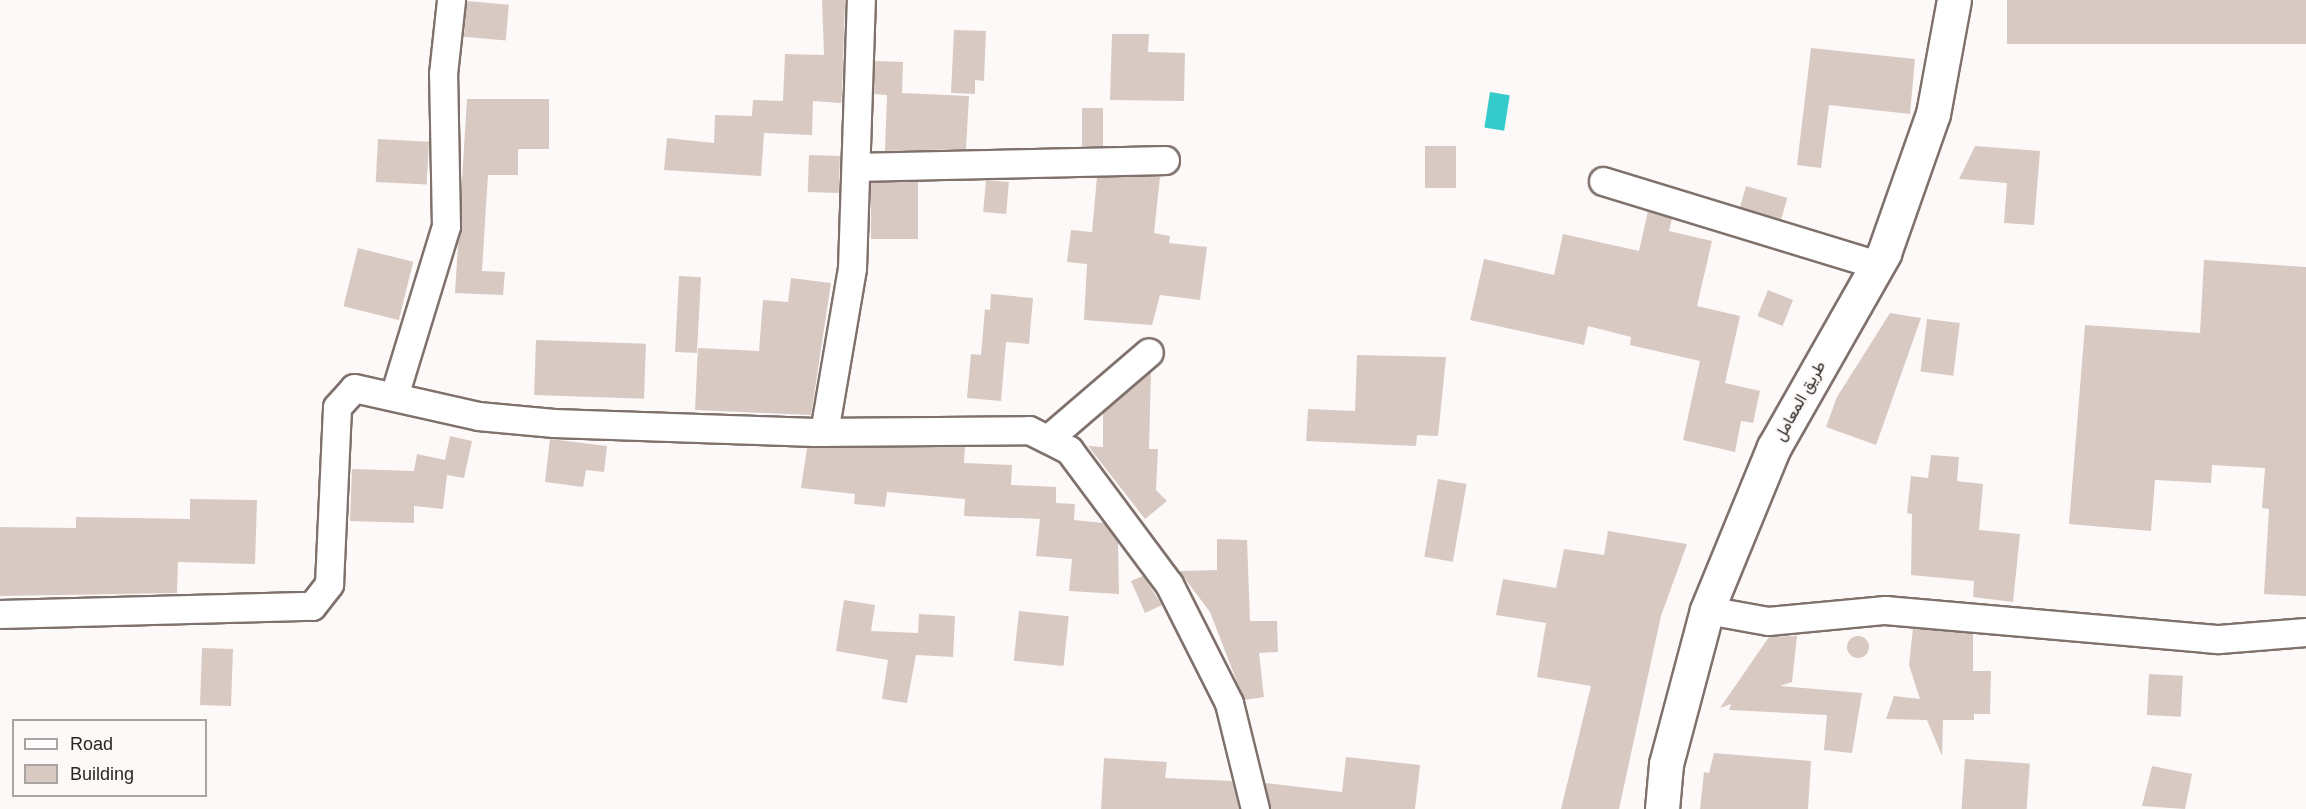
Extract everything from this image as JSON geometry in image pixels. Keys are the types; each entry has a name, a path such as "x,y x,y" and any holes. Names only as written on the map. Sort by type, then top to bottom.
{"main road":[{"name":"طريق المعامل","path":"1662,809 1666,764 1707,610 1774,447 1877,265 1933,114 1954,0"}],"street":[{"path":"394,396 446,226 443,74 451,0"},
{"path":"824,432 852,268 861,0"},
{"path":"856,167 1166,160"},
{"path":"1603,180 1877,265"},
{"path":"1050,437 1149,352"},
{"path":"0,614 312,606 329,584 337,407 354,388 478,416 554,423 824,432 1017,429 1050,437 1069,450 1120,514 1169,584 1206,650 1242,743 1255,809"},
{"path":"1707,610 1768,621 1885,610 2219,639 2306,632"}],"water":[{"path":"1490,92 1510,95 1504,131 1484,128"}],"building":[{"path":"822,0 845,0 842,93 841,103 813,101 812,135 764,133 761,176 664,170 667,138 714,143 715,115 752,116 753,100 783,101 785,54 824,55"},
{"path":"2007,0 2306,0 2306,44 2007,44"},
{"path":"467,1 509,5 506,41 464,37"},
{"path":"954,30 986,31 984,81 975,80 975,94 951,93"},
{"path":"1112,34 1149,34 1148,52 1185,53 1184,101 1110,100"},
{"path":"1811,48 1915,59 1910,114 1829,105 1821,168 1797,165"},
{"path":"875,61 903,62 902,93 969,96 966,149 885,151 887,95 874,94"},
{"path":"467,99 549,99 549,149 518,149 518,175 488,175 482,271 505,272 503,295 455,293"},
{"path":"1082,108 1103,108 1103,146 1082,146"},
{"path":"378,139 429,142 427,185 376,182"},
{"path":"1425,146 1456,146 1456,188 1425,188"},
{"path":"1975,146 2040,151 2034,225 2004,223 2007,183 1959,179"},
{"path":"809,155 840,156 839,193 808,192"},
{"path":"1097,177 1160,177 1154,233 1170,236 1169,243 1207,247 1200,300 1160,295 1152,325 1084,320 1087,264 1067,262 1071,230 1092,232"},
{"path":"986,180 1009,182 1006,214 983,212"},
{"path":"871,181 918,181 918,239 871,239"},
{"path":"1746,186 1787,198 1781,219 1740,207"},
{"path":"1648,211 1672,218 1669,231 1712,241 1697,306 1740,316 1725,383 1760,391 1753,423 1741,421 1735,452 1683,440 1700,361 1630,345 1631,337 1588,326 1584,345 1470,320 1484,259 1554,275 1563,234 1639,251"},
{"path":"358,248 413,262 399,320 343,306"},
{"path":"2204,260 2306,267 2306,596 2264,594 2269,509 2262,508 2265,468 2212,465 2211,483 2155,480 2151,531 2069,524 2085,325 2200,333"},
{"path":"679,276 701,277 697,353 675,352"},
{"path":"791,278 831,283 811,415 695,410 698,348 759,351 763,300 788,302"},
{"path":"1768,290 1793,300 1783,326 1758,316"},
{"path":"991,294 1033,298 1029,344 1006,342 1001,401 967,398 971,354 981,355 985,309 990,310"},
{"path":"1890,313 1921,318 1876,445 1826,427 1837,397"},
{"path":"1927,319 1960,323 1953,376 1921,372"},
{"path":"536,340 646,344 644,399 534,395"},
{"path":"1357,355 1446,357 1438,436 1417,435 1416,446 1306,441 1308,409 1355,411"},
{"path":"1151,371 1149,449 1158,449 1156,490 1167,501 1145,519 1088,446 1103,447 1103,412"},
{"path":"450,436 472,441 464,478 447,475 443,509 414,506 414,523 350,521 352,469 414,471 417,454 445,460"},
{"path":"550,439 607,446 604,472 586,470 583,487 545,482"},
{"path":"965,446 964,463 1012,465 1011,485 1056,487 1056,503 1075,504 1074,520 1104,523 1118,542 1119,594 1069,591 1072,559 1036,556 1040,519 964,516 965,499 887,492 885,507 854,504 855,494 801,488 807,448"},
{"path":"1931,455 1959,457 1957,481 1983,484 1979,530 2020,534 2013,602 1973,597 1974,581 1911,575 1912,514 1907,513 1911,476 1928,478"},
{"path":"1438,479 1467,484 1453,562 1424,557"},
{"path":"190,499 257,500 255,564 178,562 177,593 0,596 0,527 76,528 76,517 190,519"},
{"path":"1608,531 1687,544 1661,616 1619,809 1561,809 1591,686 1537,677 1546,623 1496,615 1503,579 1556,588 1564,549 1604,555"},
{"path":"1217,539 1247,540 1250,621 1277,621 1278,652 1259,653 1264,697 1244,700 1210,612 1179,571 1217,570"},
{"path":"1143,576 1162,605 1145,613 1131,581"},
{"path":"844,600 875,605 871,631 918,633 919,614 955,616 953,657 916,655 907,703 882,699 888,660 836,651"},
{"path":"1019,611 1069,616 1063,666 1014,661"},
{"path":"1913,628 1973,633 1973,671 1991,671 1990,714 1974,714 1974,720 1943,720 1942,756 1927,720 1886,719 1894,696 1920,699 1909,665"},
{"path":"1797,636 1792,682 1780,686 1862,693 1852,753 1824,750 1827,715 1729,710 1731,704 1720,708 1769,637"},
{"path":"1854,636 1862,636 1869,643 1869,651 1862,658 1854,658 1847,651 1847,643"},
{"path":"202,648 233,649 231,706 200,705"},
{"path":"2149,674 2183,676 2181,717 2147,715"},
{"path":"1714,753 1811,761 1808,809 1700,809 1704,772 1709,773"},
{"path":"1346,757 1420,765 1415,809 1270,809 1265,783 1342,792"},
{"path":"1104,758 1167,762 1165,778 1232,781 1239,809 1101,809"},
{"path":"1965,759 2030,764 2027,809 1962,809"},
{"path":"2152,766 2192,774 2185,809 2142,806"}]}
